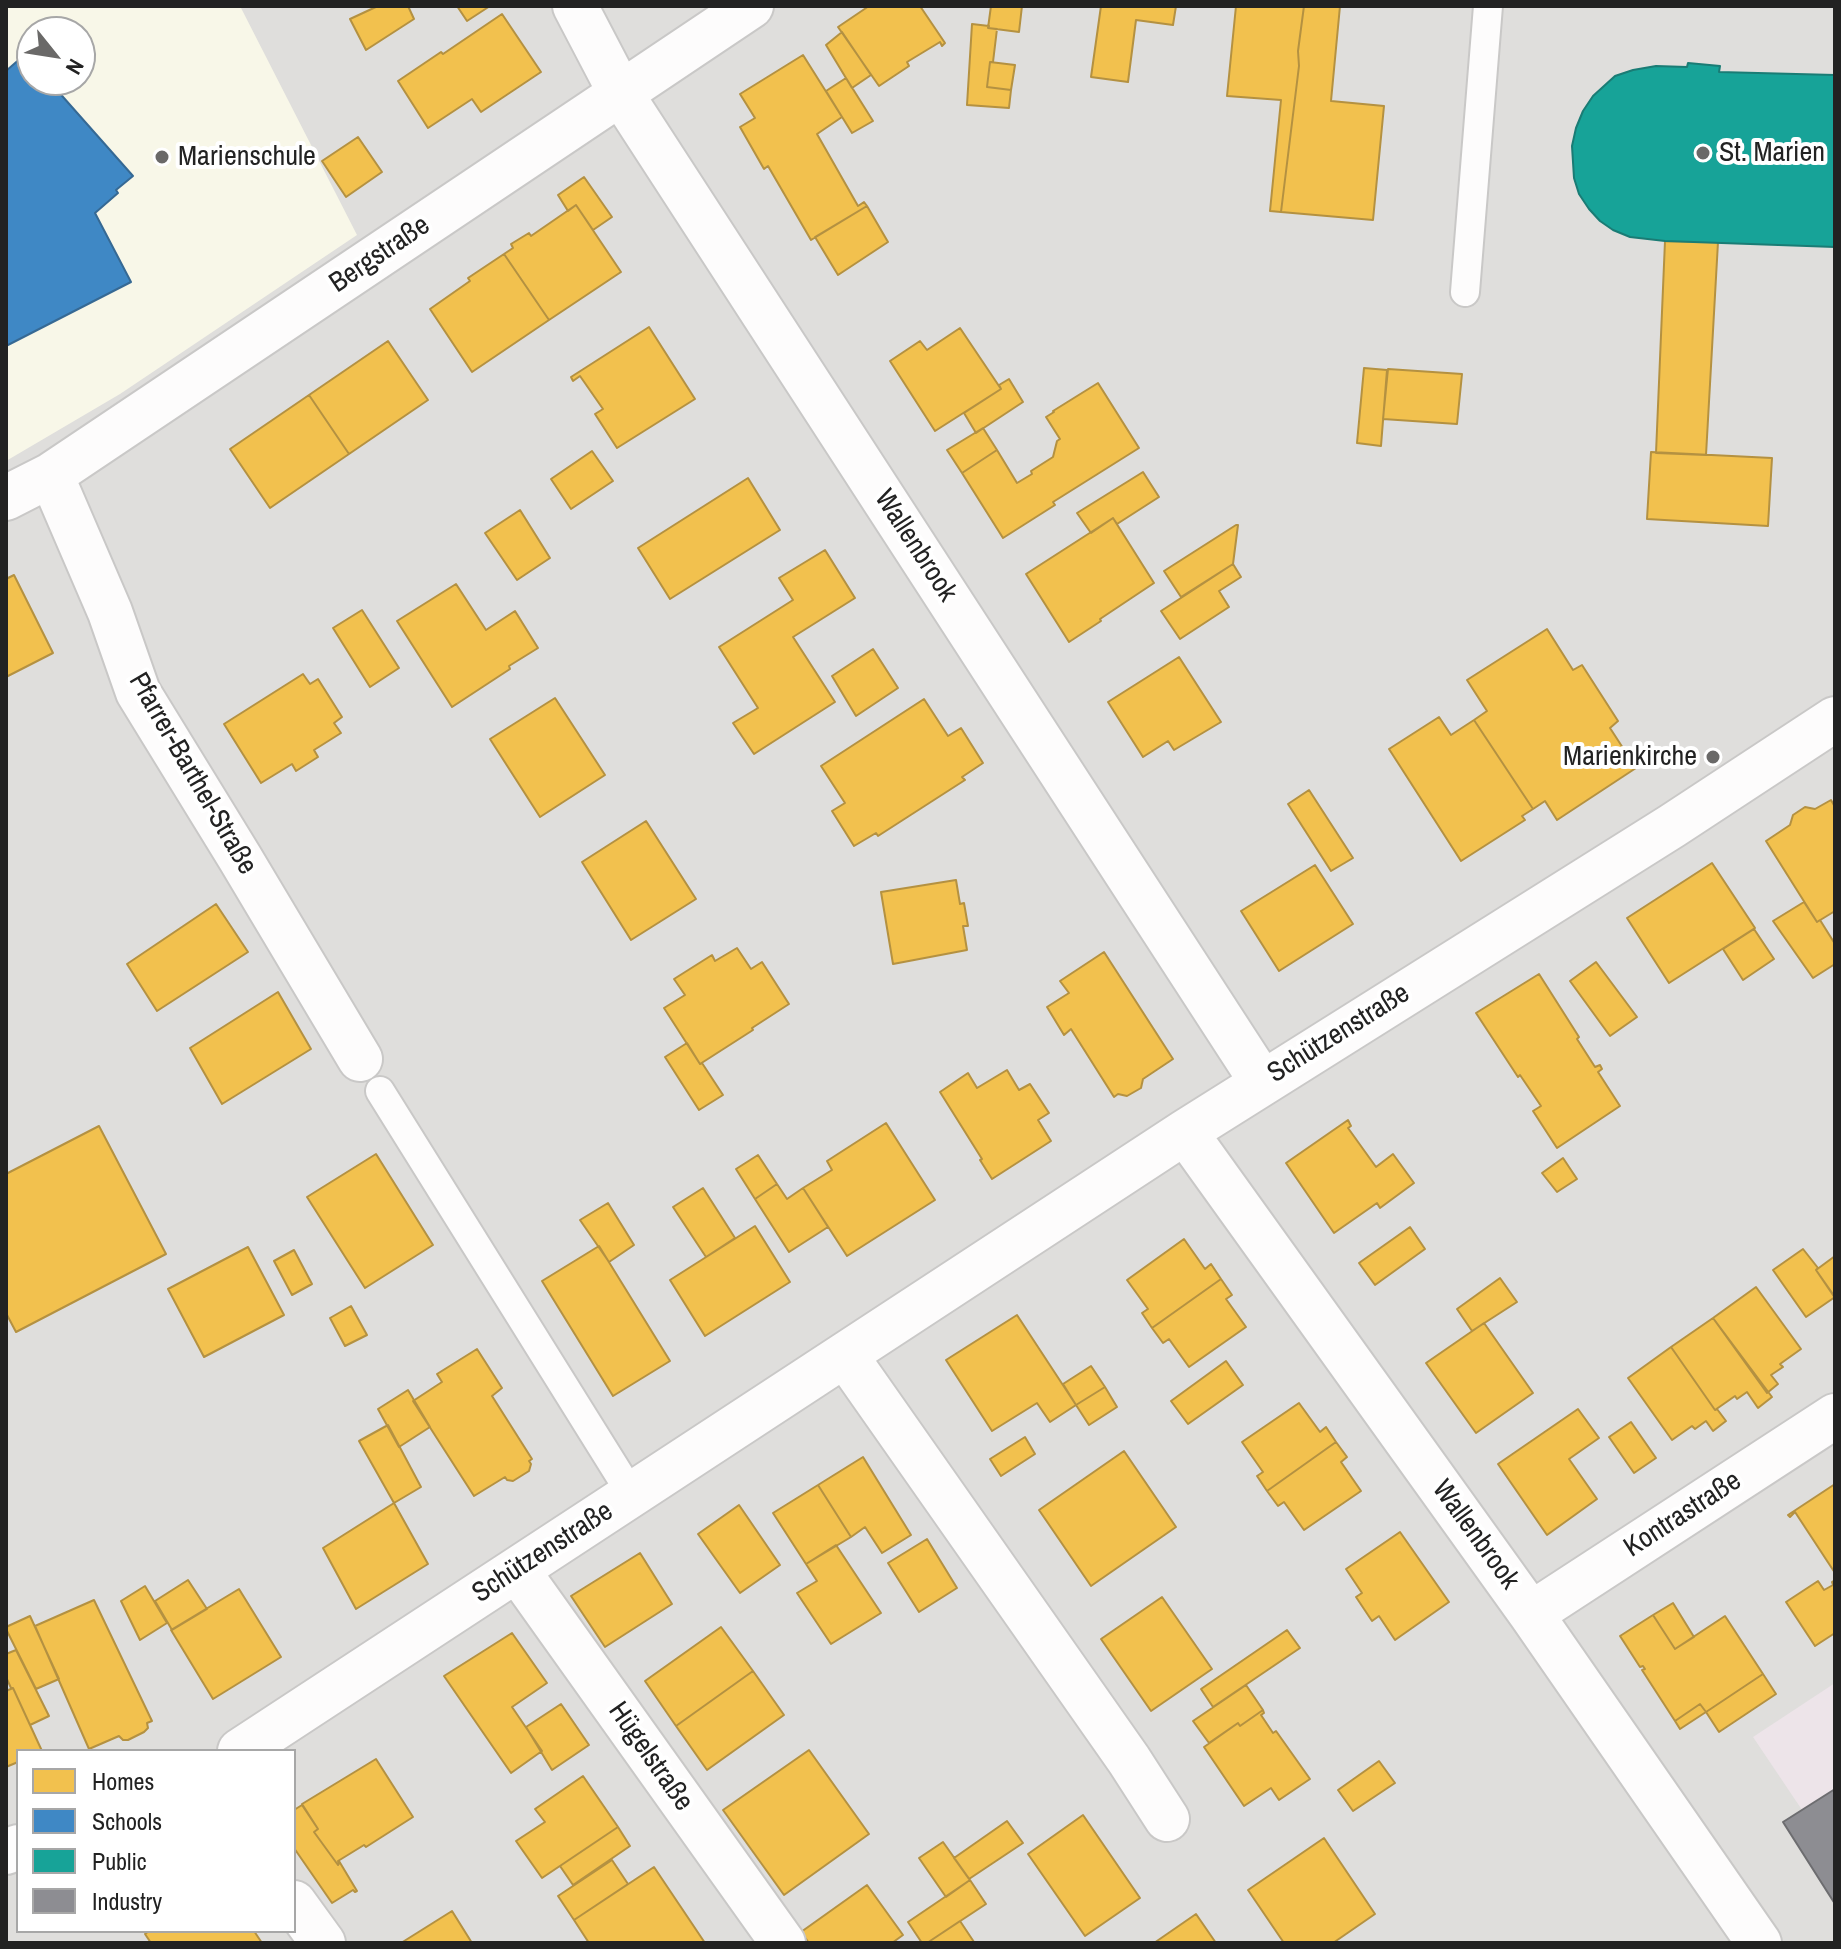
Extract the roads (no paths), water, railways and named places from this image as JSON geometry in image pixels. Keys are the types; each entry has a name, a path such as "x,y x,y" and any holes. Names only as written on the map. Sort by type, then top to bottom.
{"street":[{"name":"Wallenbrook","path":"575,6 621,94 1262,1082"},
{"name":"Bergstraße","path":"6,498 51,475 751,6"},
{"name":"Pfarrer-Barthel-Straße","path":"51,475 110,612 138,692 370,1075"},
{"name":"Schützenstraße","path":"243,1749 1262,1082 1659,834 1835,719"},
{"name":"Wallenbrook","path":"1185,1132 1531,1614 1759,1943"},
{"path":"845,1355 1120,1747 1167,1819"},
{"name":"Kontrastraße","path":"1531,1614 1835,1416"},
{"name":"Hügelstraße","path":"517,1570 783,1943"},
{"path":"296,1906 323,1943"}],"lane":[{"path":"1465,292 1488,6"},
{"path":"370,1075 632,1495"}],"place":[{"name":"St. Marien","path":"1703,153"},
{"name":"Marienschule","path":"162,157"},
{"name":"Marienkirche","path":"1713,757"}]}
